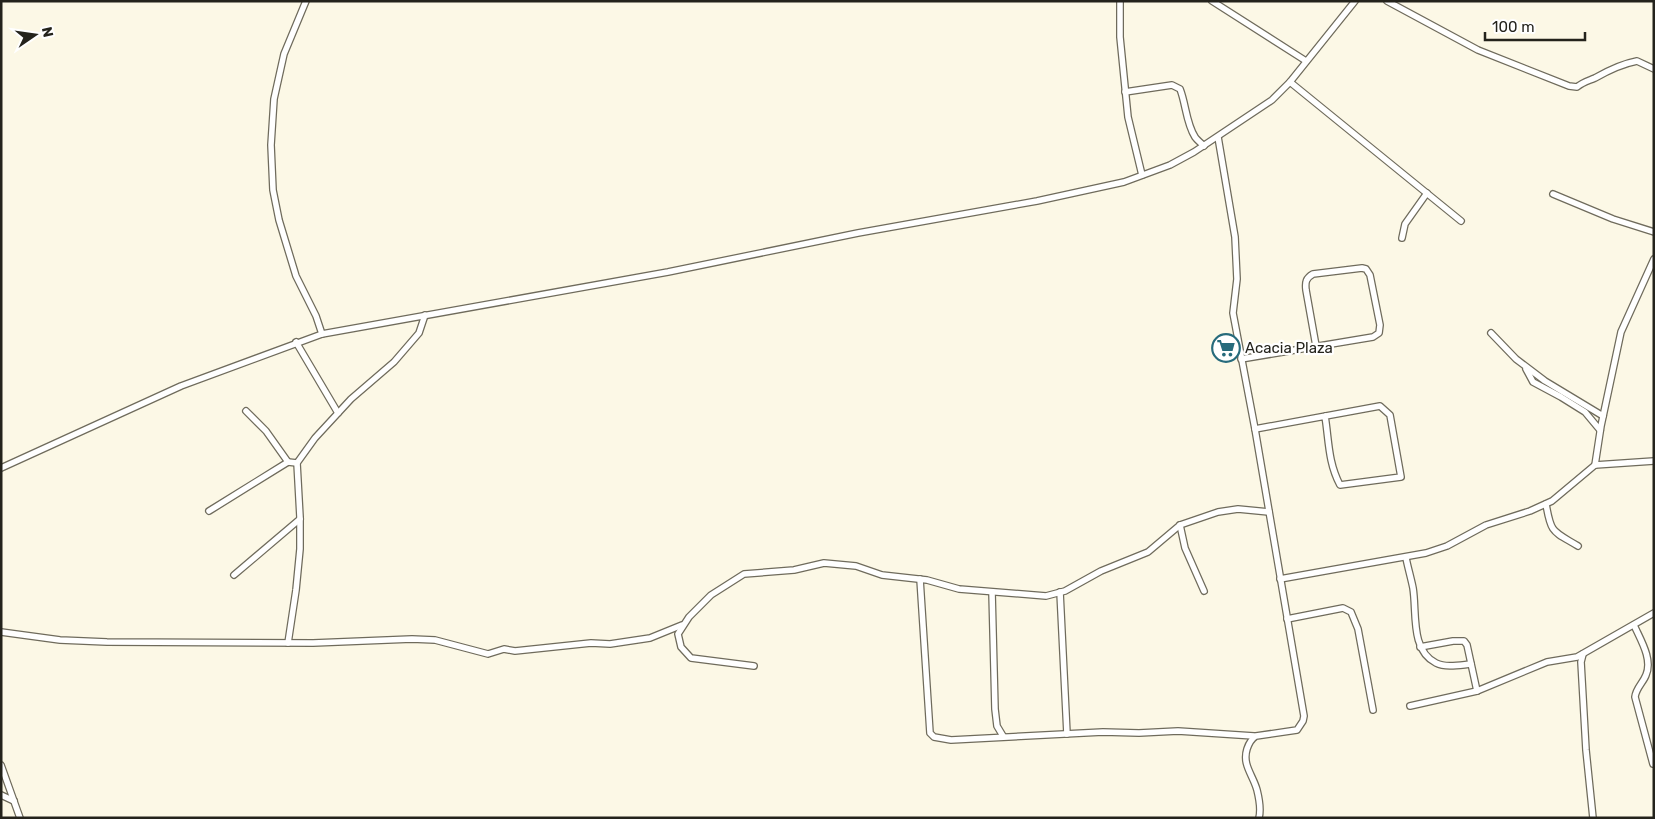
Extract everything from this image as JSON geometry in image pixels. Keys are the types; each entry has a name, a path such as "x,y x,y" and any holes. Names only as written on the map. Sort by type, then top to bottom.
{"street":[{"path":"306,1 284,54 274,99 271,145 273,190 279,220 296,276 316,316 322,334"},
{"path":"1120,1 1120,37 1128,117 1142,175"},
{"path":"1212,1 1306,61"},
{"path":"1,468 181,386 322,334 668,272 858,233 1037,201 1092,190 1142,175 1170,165 1204,146 1272,100 1290,82 1355,1"},
{"path":"1387,1 1478,50 1569,86 1577,87 1585,80 1592,79 1612,68 1637,61 1654,69"},
{"path":"1290,82 1461,221"},
{"path":"1125,92 1172,85 1180,89 1195,137 1204,146"},
{"path":"920,579 930,733 934,738 950,740 1103,732 1139,734 1178,731 1256,736 1292,732 1297,730 1304,721 1255,429 1233,313 1237,279 1235,237 1218,137"},
{"path":"1402,238 1405,224 1427,193"},
{"path":"1553,194 1613,219 1654,232"},
{"path":"1595,464 1600,430 1621,332 1654,259"},
{"path":"1241,359 1373,337 1379,333 1380,325 1370,275 1366,269 1313,274 1308,277 1306,290 1316,346"},
{"path":"288,643 300,549 297,463 315,438 351,399 394,362 419,333 425,315"},
{"path":"1491,333 1516,359 1545,381 1603,416"},
{"path":"296,342 338,413"},
{"path":"1525,366 1533,382 1585,412 1600,430"},
{"path":"1255,429 1325,416 1380,406 1390,415 1401,477 1340,485 1333,472 1325,416"},
{"path":"246,411 266,431 288,462"},
{"path":"1280,578 1375,561 1406,558 1447,546 1486,525 1546,504 1595,464 1654,461"},
{"path":"209,511 288,462 297,463"},
{"path":"1546,504 1550,525 1554,531 1578,546"},
{"path":"754,666 691,658 681,647 678,634 683,624 711,595 744,574 794,570 824,563 856,566 882,575 920,579 958,589 1046,596 1060,592 1101,571 1148,552 1180,525 1218,512 1238,508 1269,512"},
{"path":"234,575 300,519"},
{"path":"1180,525 1185,548 1204,591"},
{"path":"1406,558 1413,588 1420,647 1437,664 1447,666 1470,664"},
{"path":"992,592 995,709 997,726 1003,736"},
{"path":"1060,592 1068,734"},
{"path":"1287,619 1343,608 1351,612 1358,629 1373,710"},
{"path":"1410,706 1477,691 1547,662 1583,654 1654,613"},
{"path":"1,632 60,640 107,642 288,643 435,640 488,654 504,649 515,651 591,643 610,644 650,638 683,624"},
{"path":"1634,624 1648,662 1647,674 1635,692 1635,697 1653,764"},
{"path":"1420,647 1461,640 1467,645 1477,691"},
{"path":"1583,654 1581,662 1586,750 1593,818"},
{"path":"1256,736 1249,743 1245,754 1245,763 1257,790 1259,818"},
{"path":"1,765 20,818"},
{"path":"1,796 14,801"}],"place":[{"name":"Acacia Plaza","path":"1226,348"}]}
